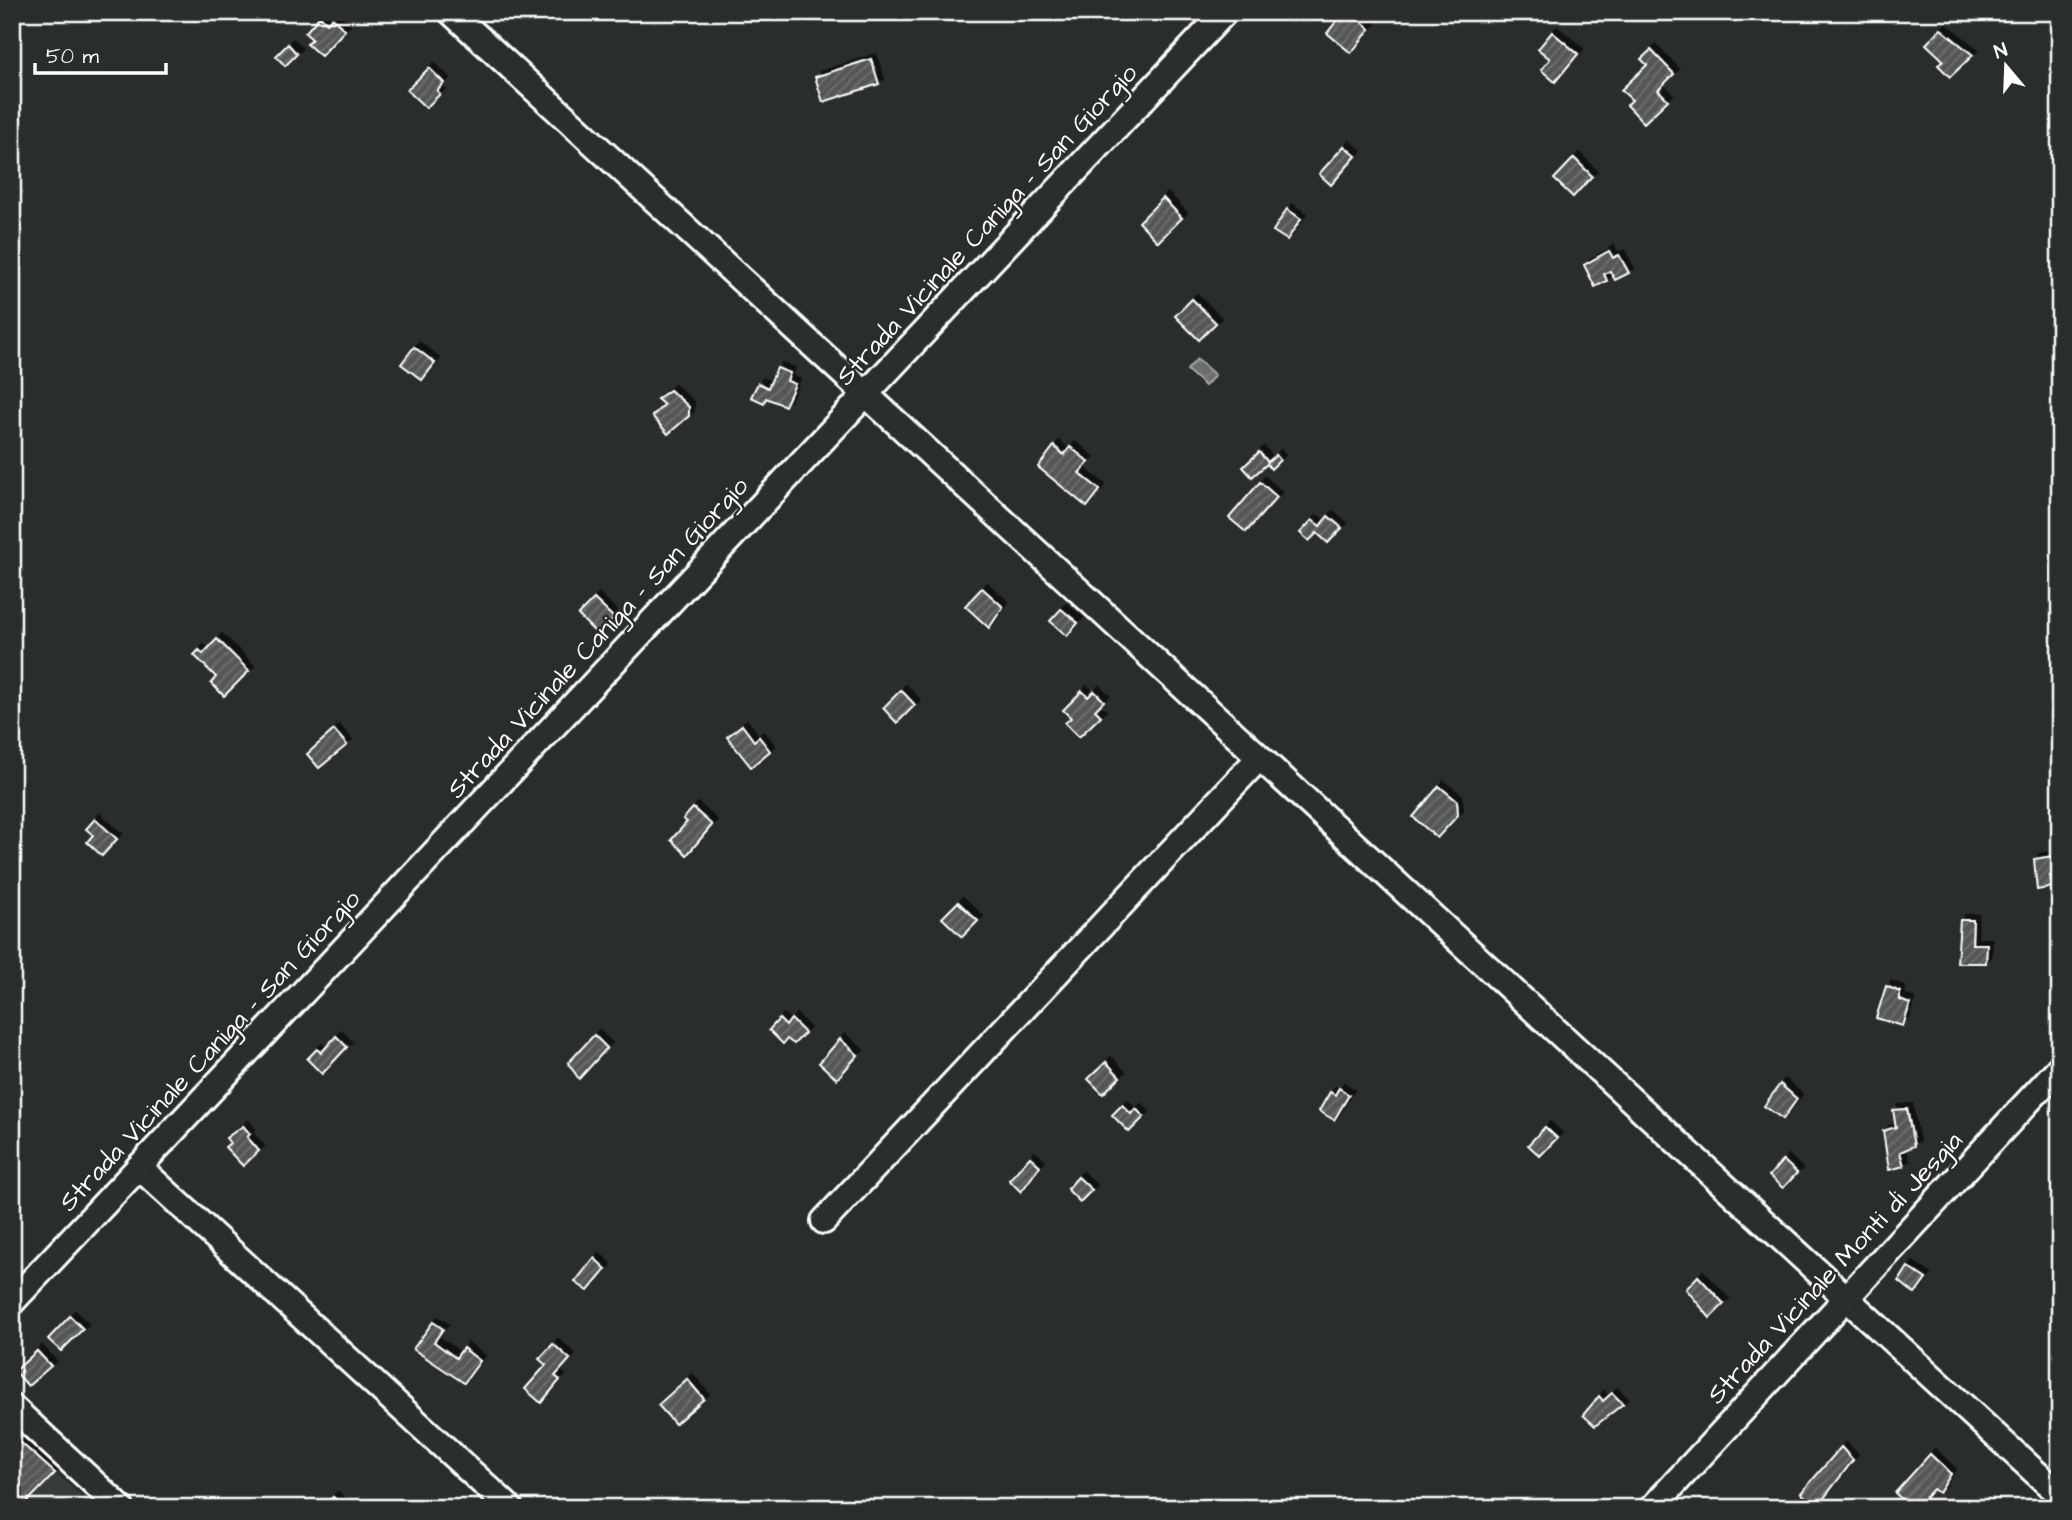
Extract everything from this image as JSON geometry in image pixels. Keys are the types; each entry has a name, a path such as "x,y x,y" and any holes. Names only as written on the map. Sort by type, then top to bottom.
{"street":[{"path":"451,12 864,396 2060,1495"},
{"name":"Strada Vicinale Caniga - San Giorgio","path":"12,1301 1225,12"},
{"path":"824,1222 1258,759"},
{"name":"Strada Vicinale Monti di Jesgia","path":"1652,1508 2060,1067"},
{"path":"139,1167 510,1508"},
{"path":"12,1407 121,1508"}],"shaded area":[{"path":"12,1433 81,1496 71,1508 12,1508"}],"water":[{"path":"1197,359 1215,375 1205,386 1187,370"}],"building":[{"path":"910,12 925,12 917,20"},
{"path":"1344,12 1351,12 1370,29 1351,53 1327,33"},
{"path":"320,16 327,23 332,18 345,30 321,56 307,44 312,39 305,33"},
{"path":"1941,29 1973,55 1950,77 1938,65 1943,60 1926,44"},
{"path":"1552,32 1578,54 1555,82 1541,70 1550,59 1538,49"},
{"path":"288,44 297,54 285,66 276,56"},
{"path":"1651,50 1674,74 1658,90 1668,100 1644,123 1627,105 1632,100 1621,90 1647,65 1641,59"},
{"path":"871,59 879,84 823,102 815,77"},
{"path":"429,68 444,83 437,91 440,94 426,108 407,90"},
{"path":"1344,146 1356,156 1331,185 1319,174"},
{"path":"1574,158 1592,176 1573,197 1554,179"},
{"path":"1163,198 1182,218 1158,242 1139,222"},
{"path":"1287,209 1301,219 1287,240 1273,231"},
{"path":"1609,251 1613,258 1619,255 1629,273 1615,280 1610,271 1604,274 1607,281 1595,287 1584,265"},
{"path":"1192,299 1216,323 1199,340 1175,316"},
{"path":"414,347 435,363 422,380 401,364"},
{"path":"777,368 790,373 787,381 795,384 785,406 766,398 764,403 751,397 758,383 768,388"},
{"path":"670,390 689,407 689,416 668,434 652,416 664,405 657,399"},
{"path":"1054,446 1064,455 1070,447 1089,462 1079,473 1100,490 1087,507 1038,467"},
{"path":"1259,452 1268,462 1276,455 1280,460 1271,469 1267,464 1252,477 1243,467"},
{"path":"1260,482 1277,497 1246,532 1229,518"},
{"path":"1328,516 1342,528 1328,543 1317,533 1309,541 1300,533 1312,520 1320,526"},
{"path":"982,588 1003,607 989,628 965,606"},
{"path":"594,599 614,618 598,635 578,615"},
{"path":"1061,609 1078,623 1067,636 1050,621"},
{"path":"217,639 249,671 224,696 211,683 216,677 194,655 199,650 203,654"},
{"path":"901,690 915,705 897,723 883,708"},
{"path":"1082,691 1088,697 1094,691 1104,701 1095,710 1101,716 1079,737 1065,723 1071,718 1063,710"},
{"path":"742,725 754,741 759,737 770,751 751,767 727,737"},
{"path":"334,730 347,745 319,768 307,754"},
{"path":"1439,786 1457,801 1458,815 1437,838 1413,817"},
{"path":"693,808 712,825 687,855 671,840 687,822 683,819"},
{"path":"95,819 117,839 102,856 87,842 93,835 86,829"},
{"path":"2060,855 2060,875 2050,876 2053,887 2037,890 2034,859"},
{"path":"958,902 978,921 962,937 942,918"},
{"path":"1960,920 1973,920 1972,944 1987,944 1986,963 1957,963"},
{"path":"1886,986 1900,992 1900,1000 1910,1004 1903,1026 1876,1018"},
{"path":"779,1019 786,1026 791,1019 805,1033 794,1044 787,1039 783,1044 769,1030"},
{"path":"594,1035 607,1048 579,1079 568,1063"},
{"path":"336,1036 347,1047 322,1074 307,1059 317,1049 321,1053"},
{"path":"840,1039 858,1055 837,1079 819,1063"},
{"path":"1106,1062 1120,1077 1103,1094 1088,1079"},
{"path":"1780,1084 1797,1099 1783,1119 1764,1106"},
{"path":"1339,1088 1349,1095 1334,1120 1319,1111 1330,1092 1335,1095"},
{"path":"1122,1105 1131,1114 1136,1109 1144,1117 1129,1132 1112,1115"},
{"path":"1907,1109 1914,1146 1900,1152 1904,1166 1889,1170 1883,1131 1896,1127 1893,1110"},
{"path":"243,1126 250,1134 247,1137 259,1151 243,1166 225,1147 230,1143 226,1138"},
{"path":"1545,1127 1557,1138 1540,1156 1528,1145"},
{"path":"1030,1157 1040,1166 1021,1192 1009,1180"},
{"path":"1783,1160 1797,1173 1783,1188 1769,1176"},
{"path":"1078,1177 1092,1190 1080,1202 1067,1189"},
{"path":"594,1258 606,1269 588,1291 575,1282"},
{"path":"1908,1267 1926,1279 1915,1294 1899,1281"},
{"path":"1698,1276 1724,1304 1710,1318 1686,1289"},
{"path":"70,1316 83,1329 61,1351 48,1339"},
{"path":"433,1322 443,1329 434,1342 456,1358 463,1348 480,1361 464,1383 413,1349"},
{"path":"553,1344 570,1359 555,1376 560,1380 541,1403 525,1389 546,1365 539,1359"},
{"path":"37,1351 51,1366 28,1386 15,1371"},
{"path":"687,1379 704,1399 675,1424 658,1405"},
{"path":"1612,1393 1623,1404 1595,1426 1583,1415 1599,1396 1603,1401"},
{"path":"20,1442 55,1473 24,1505 26,1508 12,1508 12,1449"},
{"path":"1841,1447 1853,1460 1817,1507 1801,1493"},
{"path":"1930,1454 1951,1474 1939,1493 1933,1489 1916,1508 1911,1508 1895,1493"},
{"path":"333,1497 345,1508 322,1508"}]}
